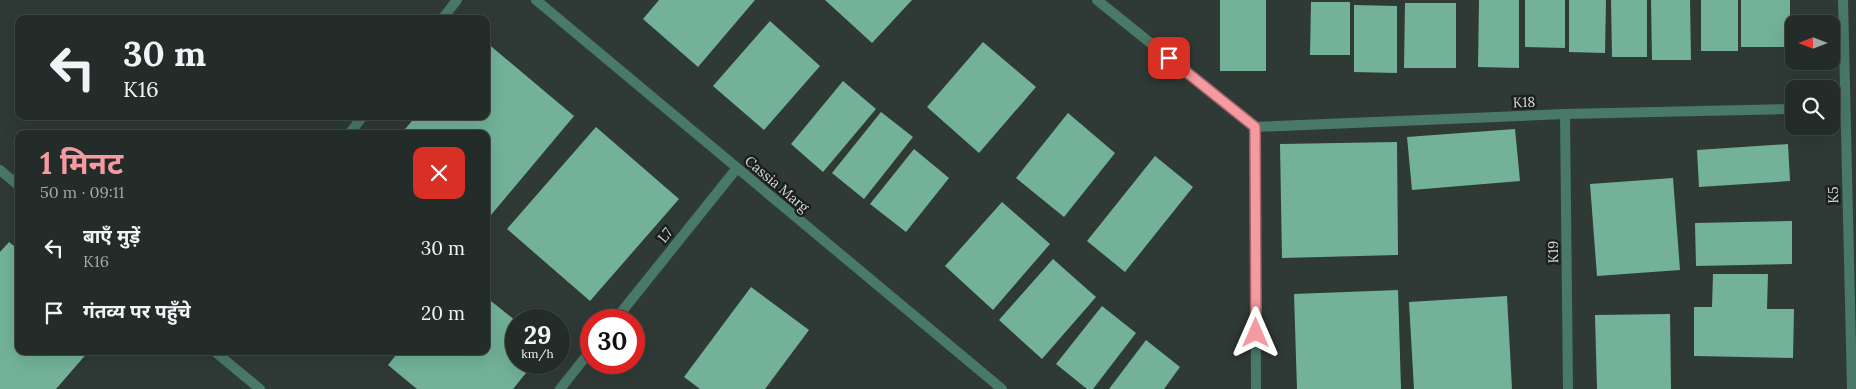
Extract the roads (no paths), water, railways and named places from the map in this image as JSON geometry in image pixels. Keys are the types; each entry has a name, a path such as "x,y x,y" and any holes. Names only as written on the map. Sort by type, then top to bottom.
{"street":[{"path":"445,15 457,0"},
{"name":"Cassia Marg","path":"536,0 1002,389"},
{"path":"1097,0 1255,127 1256,389"},
{"name":"K5","path":"1843,0 1852,389"},
{"path":"1840,108 1845,108"},
{"name":"K18","path":"1255,127 1565,114 1785,109"},
{"name":"K19","path":"1565,114 1568,389"},
{"path":"352,130 360,120"},
{"name":"L7","path":"624,309 737,168"},
{"path":"0,170 15,183"},
{"path":"219,355 260,389"},
{"path":"560,389 580,364"}]}
